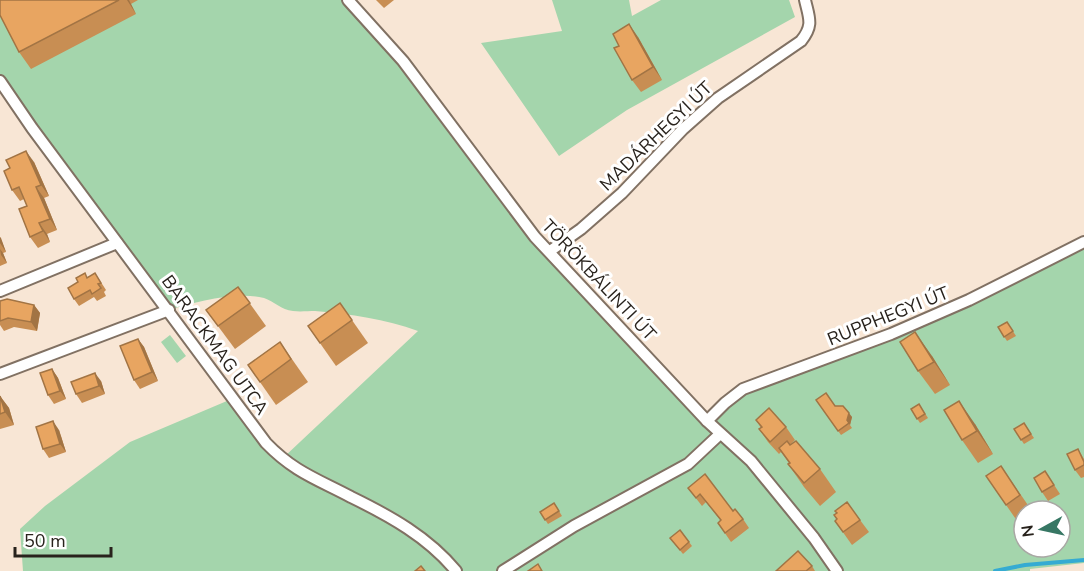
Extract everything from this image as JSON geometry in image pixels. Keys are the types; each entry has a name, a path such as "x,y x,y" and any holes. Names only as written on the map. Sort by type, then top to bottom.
{"street":[{"name":"TÖRÖKBÁLINTI ÚT","path":"348,0 403,61 533,234 707,421 751,461 814,538 837,571"},
{"name":"MADÁRHEGYI ÚT","path":"550,251 581,229 622,193 683,129 718,98 801,41 808,33 811,23 804,0"},
{"name":"BARACKMAG UTCA","path":"0,81 117,243 260,435 281,459 305,475 351,496 419,536 441,554 456,571"},
{"name":"RUPPHEGYI ÚT","path":"707,421 743,389 891,334 969,300 1084,242"},
{"path":"0,291 117,243"},
{"path":"0,374 169,310"},
{"path":"503,571 544,543 688,464 720,434"}],"green space":[{"path":"0,0 348,0 403,61 535,237 707,420 743,389 854,349 1084,242 1084,563 1030,569 1030,571 23,571 20,529 45,506 130,442 234,398 243,402 284,457 418,331 355,315 289,310 268,299 253,296 216,298 169,310 0,81"},
{"path":"552,0 629,0 632,16 661,0 789,0 795,17 627,110 559,156 481,43 562,31"},
{"path":"170,335 186,356 177,363 161,342"}],"building":[{"path":"0,0 119,0 19,52 0,15"},
{"path":"629,24 653,67 632,80 614,48 619,46 613,34"},
{"path":"26,151 41,185 36,187 50,219 39,223 43,231 30,237 19,209 27,206 19,187 12,190 4,171 10,168 6,160"},
{"path":"85,273 87,278 95,273 101,283 98,284 101,288 92,294 90,290 74,299 68,288 78,282 76,278"},
{"path":"238,287 250,303 218,326 206,310"},
{"path":"7,299 34,305 31,322 8,318 0,321 0,301"},
{"path":"340,303 352,320 320,343 308,326"},
{"path":"1007,322 1013,331 1004,337 998,327"},
{"path":"915,332 934,362 918,371 900,342"},
{"path":"138,339 152,372 134,380 120,346"},
{"path":"280,342 291,359 260,382 248,365"},
{"path":"52,369 60,391 48,395 40,373"},
{"path":"95,373 99,386 76,394 71,382"},
{"path":"826,393 835,406 843,406 849,413 847,420 849,423 838,431 816,400"},
{"path":"0,396 5,412 0,414"},
{"path":"959,401 977,431 962,440 944,410"},
{"path":"919,404 925,414 917,419 911,409"},
{"path":"769,408 786,427 770,442 759,429 762,427 756,420"},
{"path":"53,421 60,444 43,449 36,427"},
{"path":"1024,423 1031,434 1021,440 1014,429"},
{"path":"787,441 790,445 796,441 820,469 804,483 788,464 790,463 779,448"},
{"path":"1078,449 1084,465 1075,470 1067,454"},
{"path":"1001,466 1020,495 1006,505 986,476"},
{"path":"1045,471 1054,485 1042,492 1034,478"},
{"path":"705,474 733,511 735,509 743,519 725,533 718,523 721,520 700,494 696,498 688,488"},
{"path":"847,502 860,520 843,532 835,521 837,519 834,515 837,513 835,511"},
{"path":"554,503 559,511 545,520 540,512"},
{"path":"680,530 689,542 680,550 670,538"},
{"path":"798,551 812,566 806,571 776,571"},
{"path":"538,564 542,571 528,571"},
{"path":"421,566 425,571 415,571"}],"waterway":[{"path":"995,571 1025,565 1084,560"}]}
